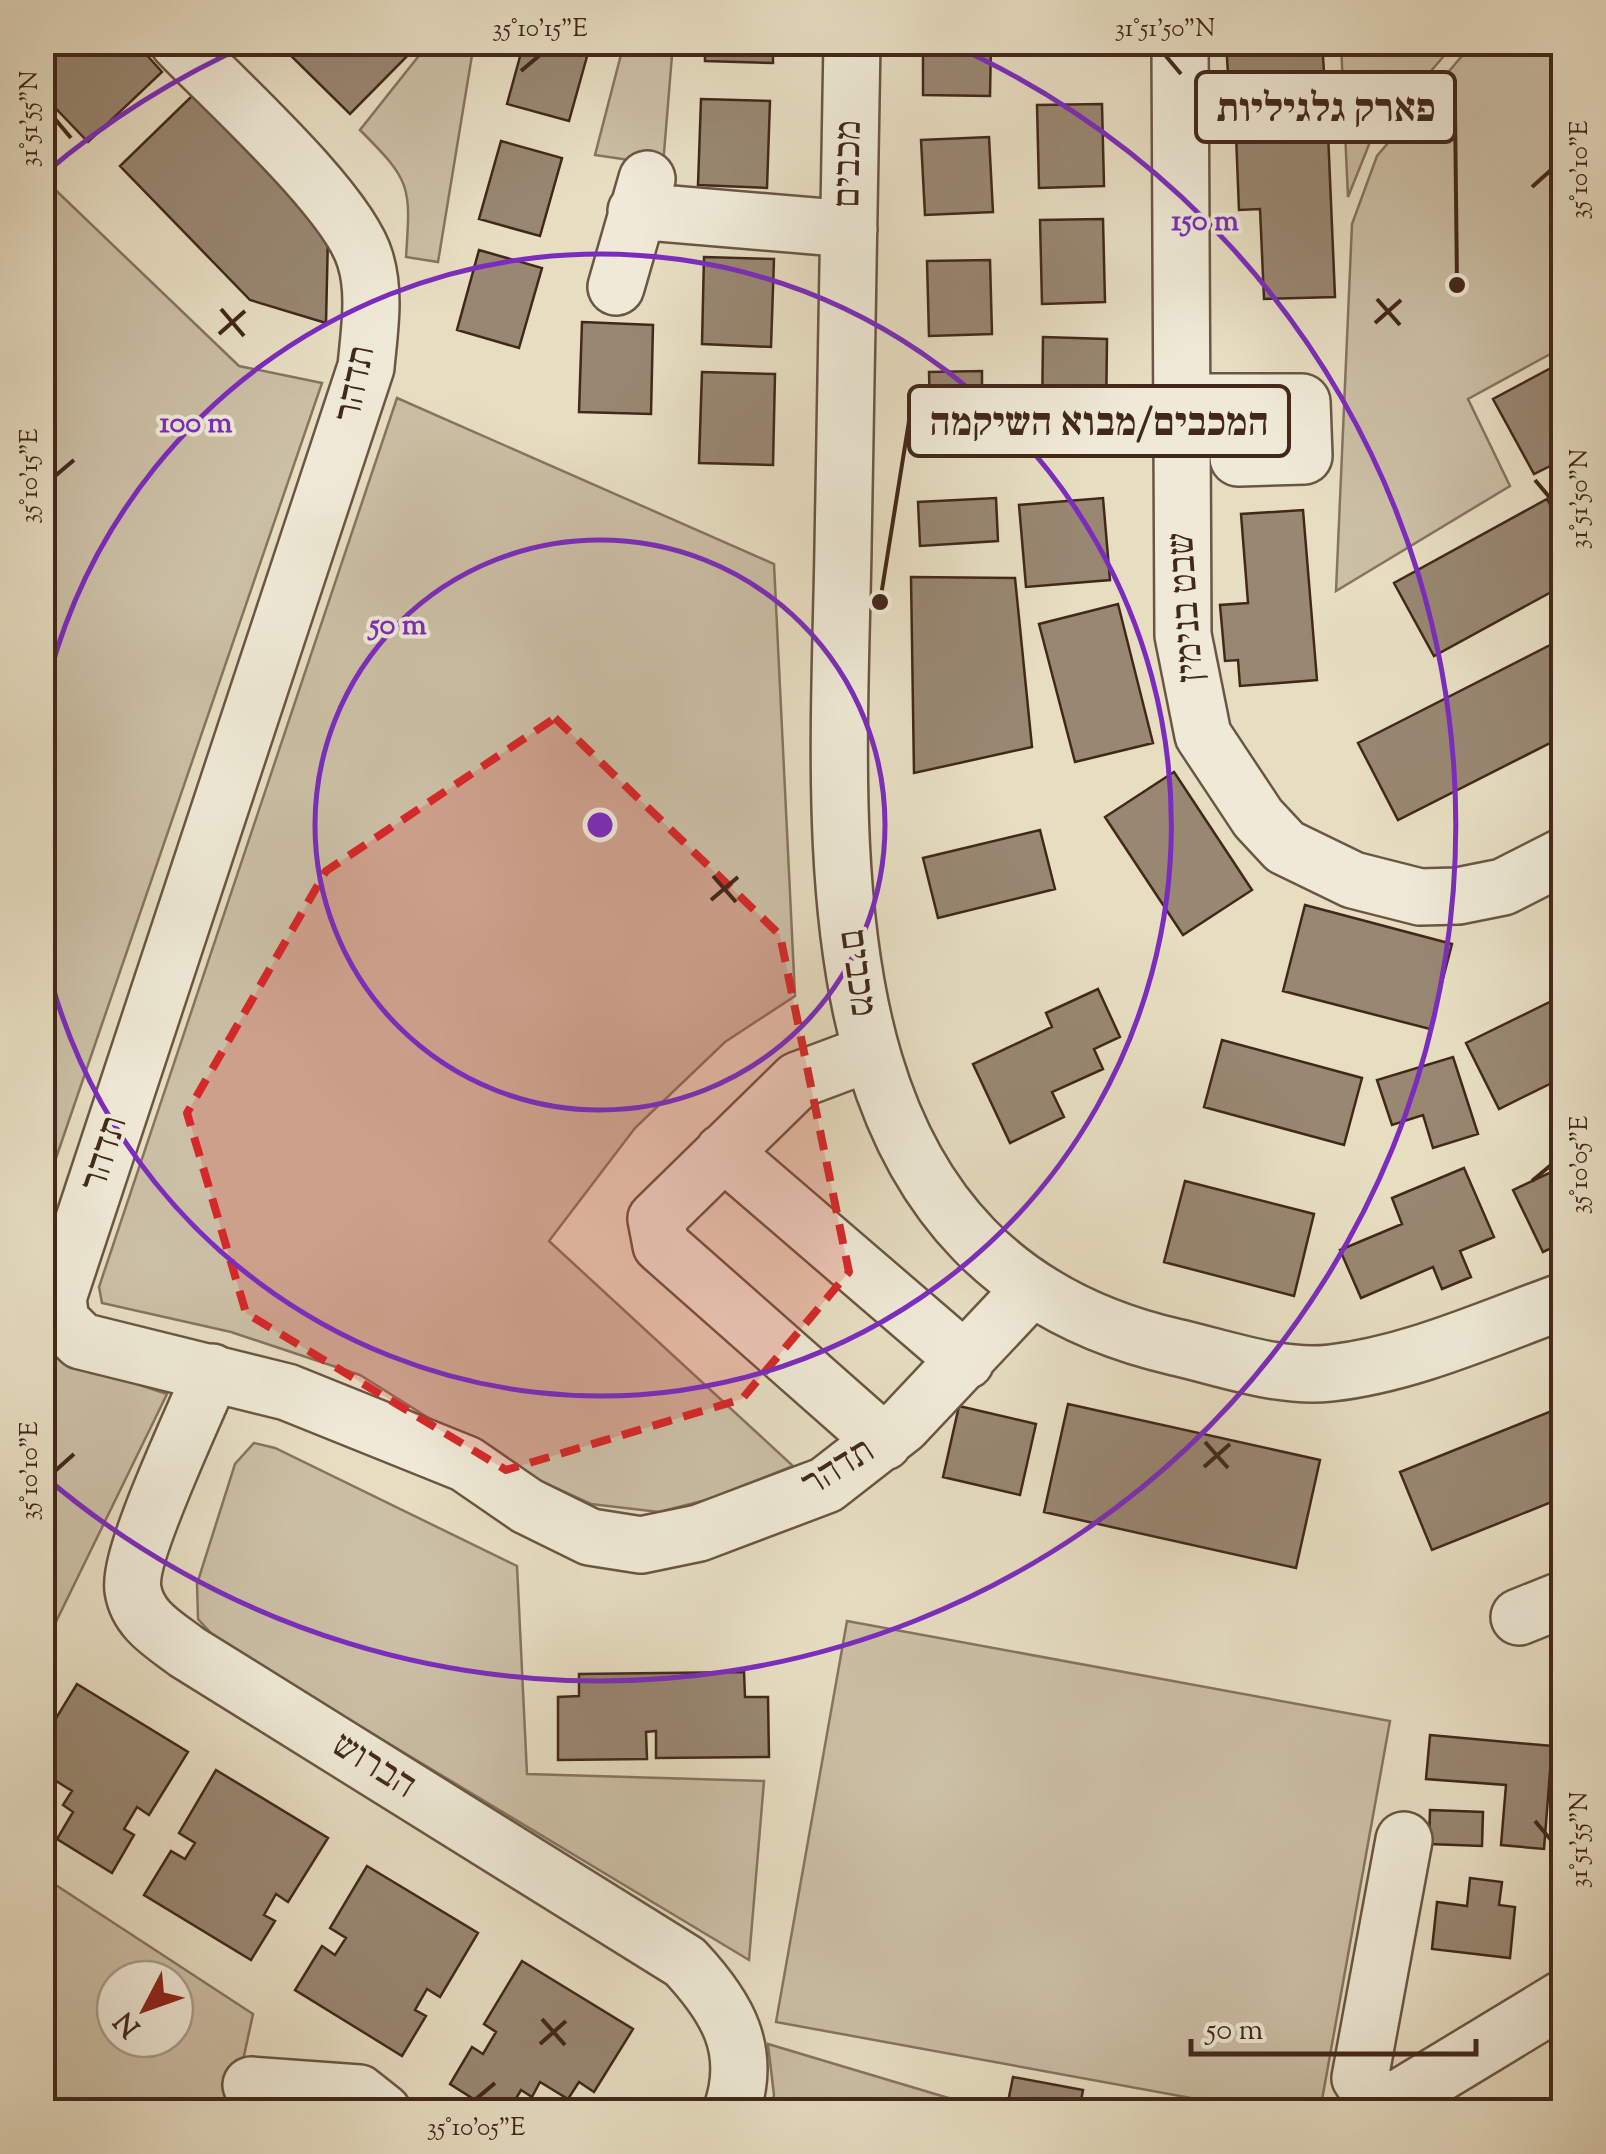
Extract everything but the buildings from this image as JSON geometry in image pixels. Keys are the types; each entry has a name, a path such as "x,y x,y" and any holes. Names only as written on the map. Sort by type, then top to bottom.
{"street":[{"name":"תדהר","path":"178,42 336,207 365,258 370,302 366,367 358,402 58,1298 61,1321 81,1341 287,1392 466,1464 527,1506 590,1537 641,1546 699,1534 826,1485 884,1442 966,1361 1031,1289"},
{"name":"מכבים","path":"852,42 839,768 848,923 858,1010 870,1053 906,1144 946,1206 993,1261 1031,1289 1127,1336 1257,1366 1325,1374 1368,1368 1564,1301"},
{"name":"שבט בנימין","path":"1180,42 1184,636 1190,685 1203,735 1258,818 1285,846 1352,880 1420,897 1503,887 1564,856"},
{"path":"616,287 642,194 849,229"},
{"path":"1181,402 1302,402 1304,456 1238,458"},
{"path":"870,1053 798,1080 656,1218 661,1245 884,1442"},
{"path":"723,1152 966,1361"},
{"name":"הברוש","path":"212,1372 142,1544 132,1589 145,1621 204,1663 686,1962 734,2024 742,2062 731,2112"},
{"path":"1404,1840 1360,2078 1378,2108 1564,1998"},
{"path":"251,2085 359,2094 383,2112"}],"highlighted area":[{"path":"555,718 780,935 849,1272 742,1399 506,1470 246,1313 187,1113 326,871"}],"shaded area":[{"path":"429,43 474,43 438,262 406,257 408,214 404,186 389,161 360,130"},
{"path":"624,43 673,43 663,165 595,155"},
{"path":"1341,43 1455,43 1370,142 1348,197"},
{"path":"1473,43 1563,43 1563,347 1468,399 1510,486 1336,591 1352,224 1377,156"},
{"path":"43,178 239,366 322,383 43,1196"},
{"path":"397,398 774,564 795,996 725,1042 635,1128 549,1241 793,1466 710,1499 659,1512 591,1504 499,1462 360,1375 231,1332 102,1303 99,1287"},
{"path":"43,1353 167,1394 52,1630 43,1694"},
{"path":"254,1443 275,1448 517,1566 527,1774 764,1781 749,1960 218,1641 198,1619 197,1584 235,1464"},
{"path":"847,1621 1390,1721 1320,2111 1262,2111 776,2022"},
{"path":"42,1876 169,1959 95,1959 95,2059 195,2059 195,1976 253,2014 232,2111 43,2111"},
{"path":"768,2044 992,2111 770,2111 774,2095"}],"place":[{"name":"פארק גלגיליות","path":"1457,285"},
{"name":"המכבים/מבוא השיקמה","path":"880,602"}]}
